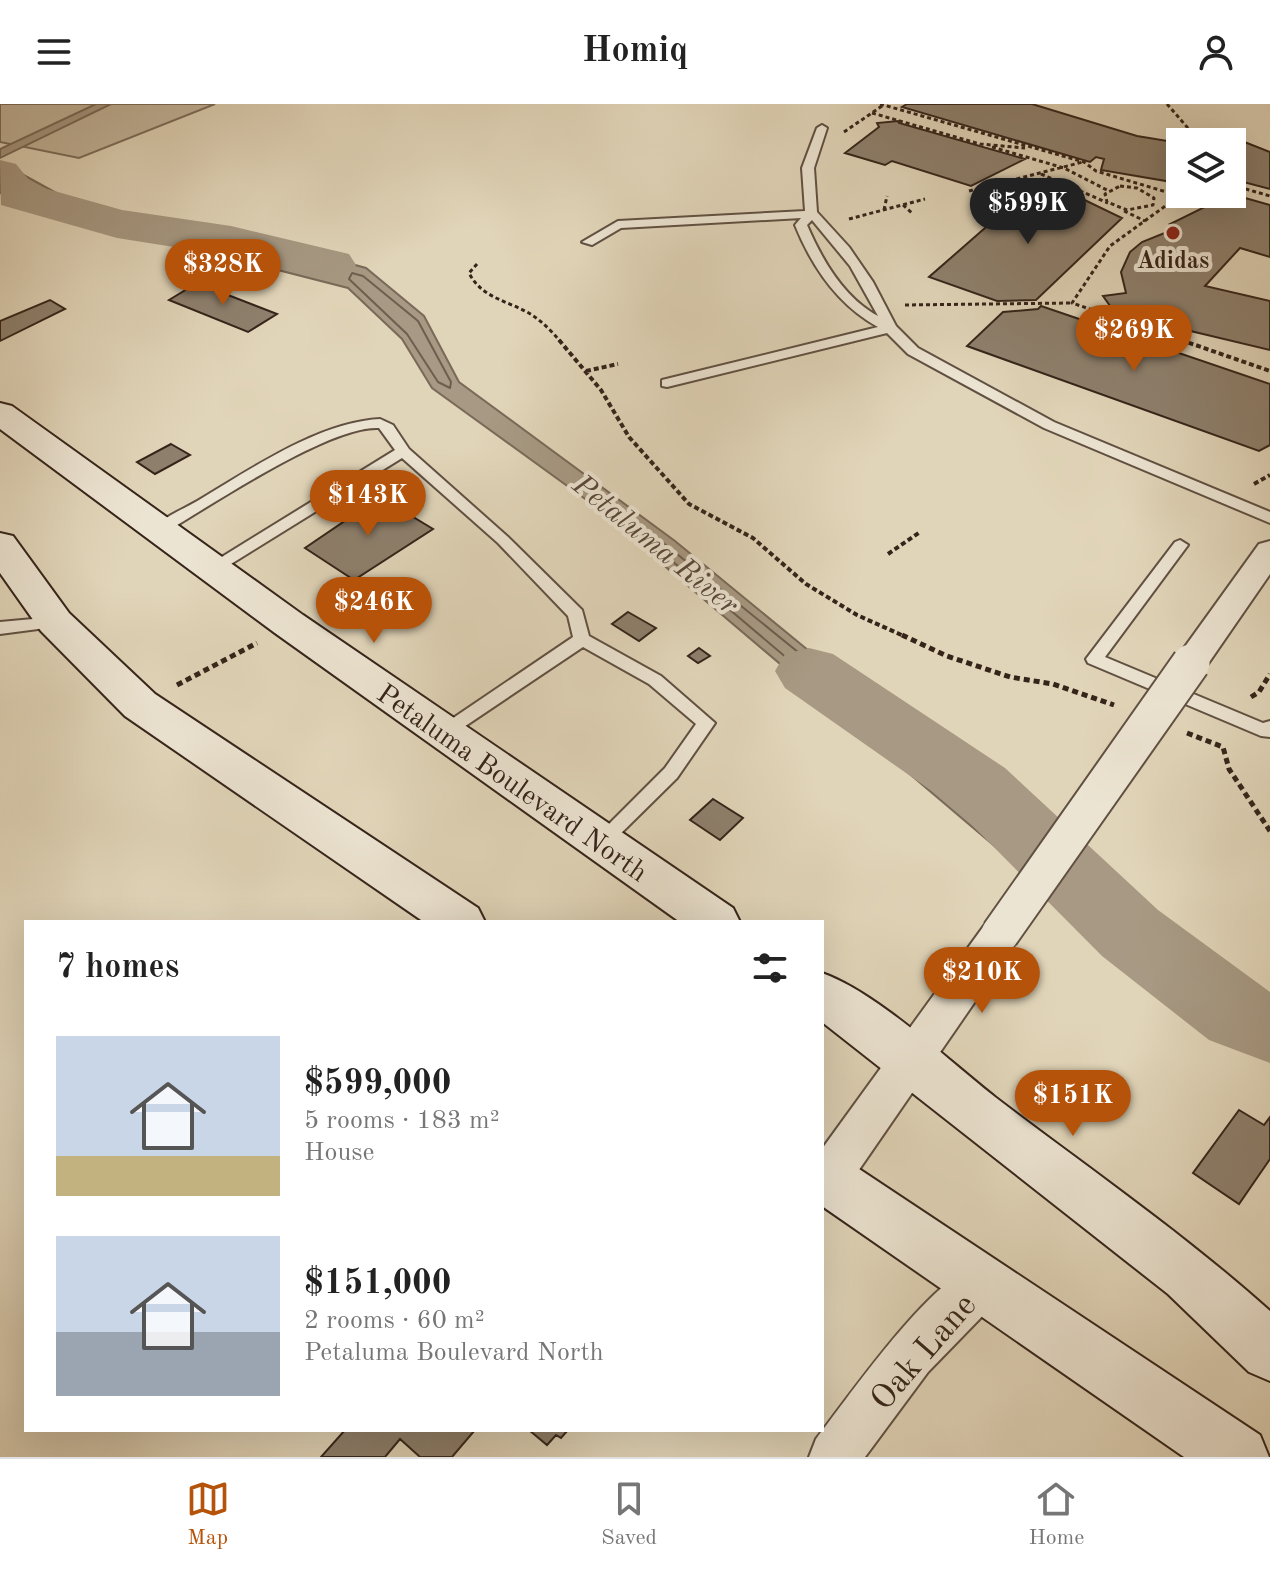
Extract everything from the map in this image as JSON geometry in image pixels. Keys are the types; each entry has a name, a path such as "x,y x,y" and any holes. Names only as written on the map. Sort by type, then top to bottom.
{"main road":[{"name":"Petaluma Boulevard North","path":"0,413 443,733 713,920"},
{"path":"0,545 55,622 140,705 458,920"},
{"path":"824,995 911,1059 976,1113 1188,1275 1270,1351"},
{"path":"824,1177 1238,1457"}],"street":[{"path":"824,1177 1270,551"},
{"name":"Oak Lane","path":"834,1457 911,1355 981,1284"}],"lane":[{"path":"822,128 808,168 810,213 801,225 812,252 855,307 890,328 913,351 1049,425 1270,518"},
{"path":"588,242 618,225 810,213 833,236 881,307 890,328"},
{"path":"667,383 890,328"},
{"path":"159,530 312,442 359,425 379,423 392,430 403,451 503,540 576,614 582,639 655,680 706,723 671,773 599,843"},
{"path":"212,568 403,451"},
{"path":"1180,545 1094,659 1267,732 1270,727"},
{"path":"0,628 55,622"},
{"path":"443,733 582,639"}],"path":[{"path":"880,104 1084,162 1096,171 1166,192"},
{"path":"1167,104 1188,128"},
{"path":"871,113 1064,168 1107,190 1139,186 1150,194 1153,205"},
{"path":"899,121 917,114"},
{"path":"918,126 938,121"},
{"path":"952,136 971,130"},
{"path":"980,144 1042,150"},
{"path":"969,191 1084,162"},
{"path":"1041,174 1145,221"},
{"path":"1246,189 1270,196"},
{"path":"1107,190 1105,198 1113,205 1135,210 1153,205 1163,208"},
{"path":"884,210 887,196"},
{"path":"837,223 925,199"},
{"path":"902,205 913,214"},
{"path":"1072,303 1110,246 1166,206"},
{"path":"477,264 469,273 475,285 499,301 532,315 553,333 601,390 629,437 689,504 753,538 806,584 857,615 947,656 1010,677 1053,684 1121,708"},
{"path":"891,305 1072,303 1270,371"},
{"path":"586,371 618,364"},
{"path":"1240,479 1255,484 1270,475"},
{"path":"888,554 920,532"},
{"path":"176,685 260,641"},
{"path":"1240,703 1259,692 1270,674"},
{"path":"1179,730 1223,747 1229,769 1270,831"}],"shaded area":[{"path":"0,104 215,104 79,158 0,142"}],"water":[{"path":"96,104 111,104 0,158 0,149"},
{"path":"0,162 69,200 183,239 279,244 366,268 424,316 459,382 675,541 814,655 951,784 1270,1001 1270,1051 1143,972 588,501 432,388 402,339 348,288 25,205 0,193"}],"pier":[{"path":"1021,827 1111,889 1086,929 1000,855"}],"building":[{"path":"907,104 1032,104 1137,136 1166,141 1166,181 1101,170 1104,159 1096,157 1090,162 902,107"},
{"path":"898,121 1025,159 971,186 892,161 885,165 845,153 879,127 877,123"},
{"path":"1246,143 1270,152 1270,189 1246,183"},
{"path":"1041,179 1122,218 1036,300 997,301 929,277"},
{"path":"1246,198 1270,205 1270,257 1240,248 1205,286 1270,301 1270,350 1132,317 1138,307 1113,310 1103,296 1126,293 1121,272 1130,252 1142,242 1177,228 1170,224 1203,208 1246,208"},
{"path":"197,283 277,314 248,332 169,300"},
{"path":"50,300 65,309 0,341 0,321"},
{"path":"1041,306 1270,384 1270,445 1259,451 967,346 1003,312 1038,309"},
{"path":"171,444 190,455 155,474 137,462"},
{"path":"380,497 433,529 354,580 305,548"},
{"path":"628,612 656,628 639,641 612,624"},
{"path":"699,648 710,656 698,663 688,656"},
{"path":"713,799 743,818 720,840 690,820"},
{"path":"1239,1110 1264,1125 1270,1117 1270,1159 1239,1204 1193,1173"},
{"path":"343,1432 473,1432 452,1457 420,1457 400,1439 385,1457 321,1457"},
{"path":"531,1432 566,1432 561,1438 556,1435 547,1445"}],"waterway":[{"name":"Petaluma River","path":"0,174 17,195 117,224 231,241 331,265"},
{"name":"Petaluma River","path":"809,671 979,787 1130,933 1238,1015 1270,1028"}],"place":[{"name":"Adidas","path":"1173,233"}]}
